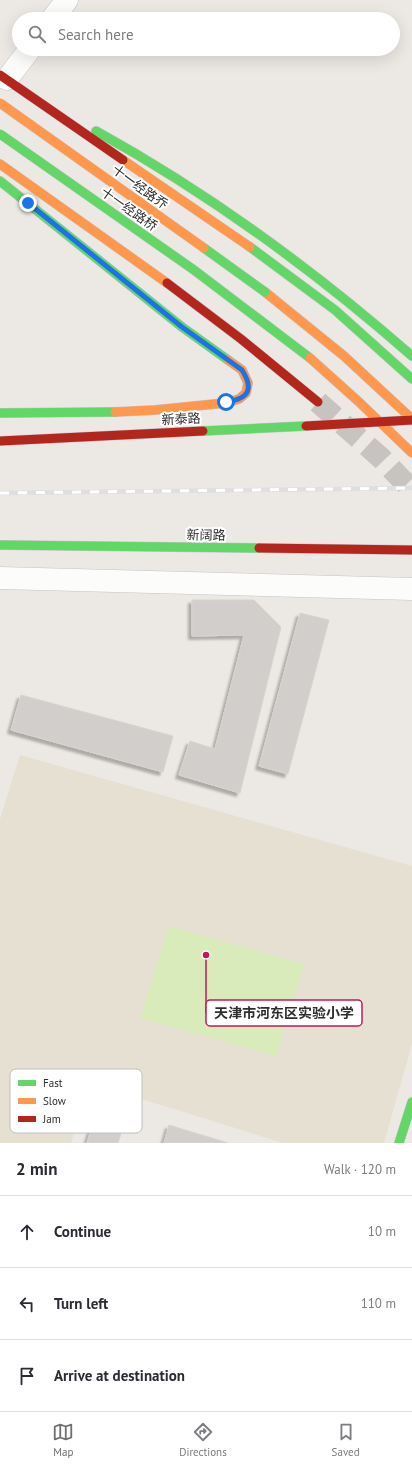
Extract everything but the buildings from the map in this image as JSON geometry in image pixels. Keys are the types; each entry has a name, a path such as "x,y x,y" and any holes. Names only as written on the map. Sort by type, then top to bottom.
{"main road":[{"path":"3,77 27,102 256,251 334,310 412,379"},
{"path":"0,140 27,102"},
{"path":"27,102 145,158 225,210 301,265 364,314 412,356"},
{"name":"十一经路乔","path":"0,103 265,292 344,356 412,419"},
{"name":"十一经路桥","path":"0,134 194,270 311,359 359,402 412,453"},
{"path":"0,164 191,300 275,364 318,402"},
{"path":"0,181 182,327 242,370 248,379 249,386 248,391 244,396 237,400 138,411 0,413"},
{"name":"新泰路","path":"0,441 306,426 412,419"},
{"name":"新阔路","path":"0,546 412,550"},
{"path":"400,1143 412,1102"}],"street":[{"path":"58,12 67,0"},
{"path":"3,77 23,56"},
{"path":"0,578 412,589"}],"shaded area":[{"path":"20,755 412,866 412,1044 384,1143 283,1143 142,1099 142,1069 10,1069 10,1133 74,1133 71,1143 0,1143 0,819"}],"green space":[{"path":"169,926 304,964 276,1056 140,1018"}],"tunnel":[{"path":"318,402 381,458 412,490"}],"railway":[{"path":"0,493 412,488"}],"traffic: fast":[{"path":"96,131 138,155 221,207 338,294 412,356"},
{"path":"0,134 194,270 310,358"},
{"path":"0,181 182,327 228,360"},
{"path":"250,247 335,310 412,379"},
{"path":"204,248 265,292"},
{"path":"0,413 115,412"},
{"path":"203,431 306,426"},
{"path":"0,545 259,548"},
{"path":"399,1143 412,1102"}],"traffic: slow":[{"path":"0,103 204,248"},
{"path":"123,160 250,247"},
{"path":"0,164 167,283"},
{"path":"265,292 344,356 412,419"},
{"path":"310,358 412,453"},
{"path":"115,412 155,410 225,403 239,399 246,393 248,383 242,370 228,360"}],"traffic: jam":[{"path":"0,75 123,160"},
{"path":"167,283 241,339 318,402"},
{"path":"306,426 412,420"},
{"path":"0,441 203,431"},
{"path":"259,548 412,550"}],"place":[{"name":"天津市河东区实验小学","path":"206,955"}],"route":[{"path":"28,203 182,327 242,370 248,379 248,391 244,396 237,400 226,402"}]}
